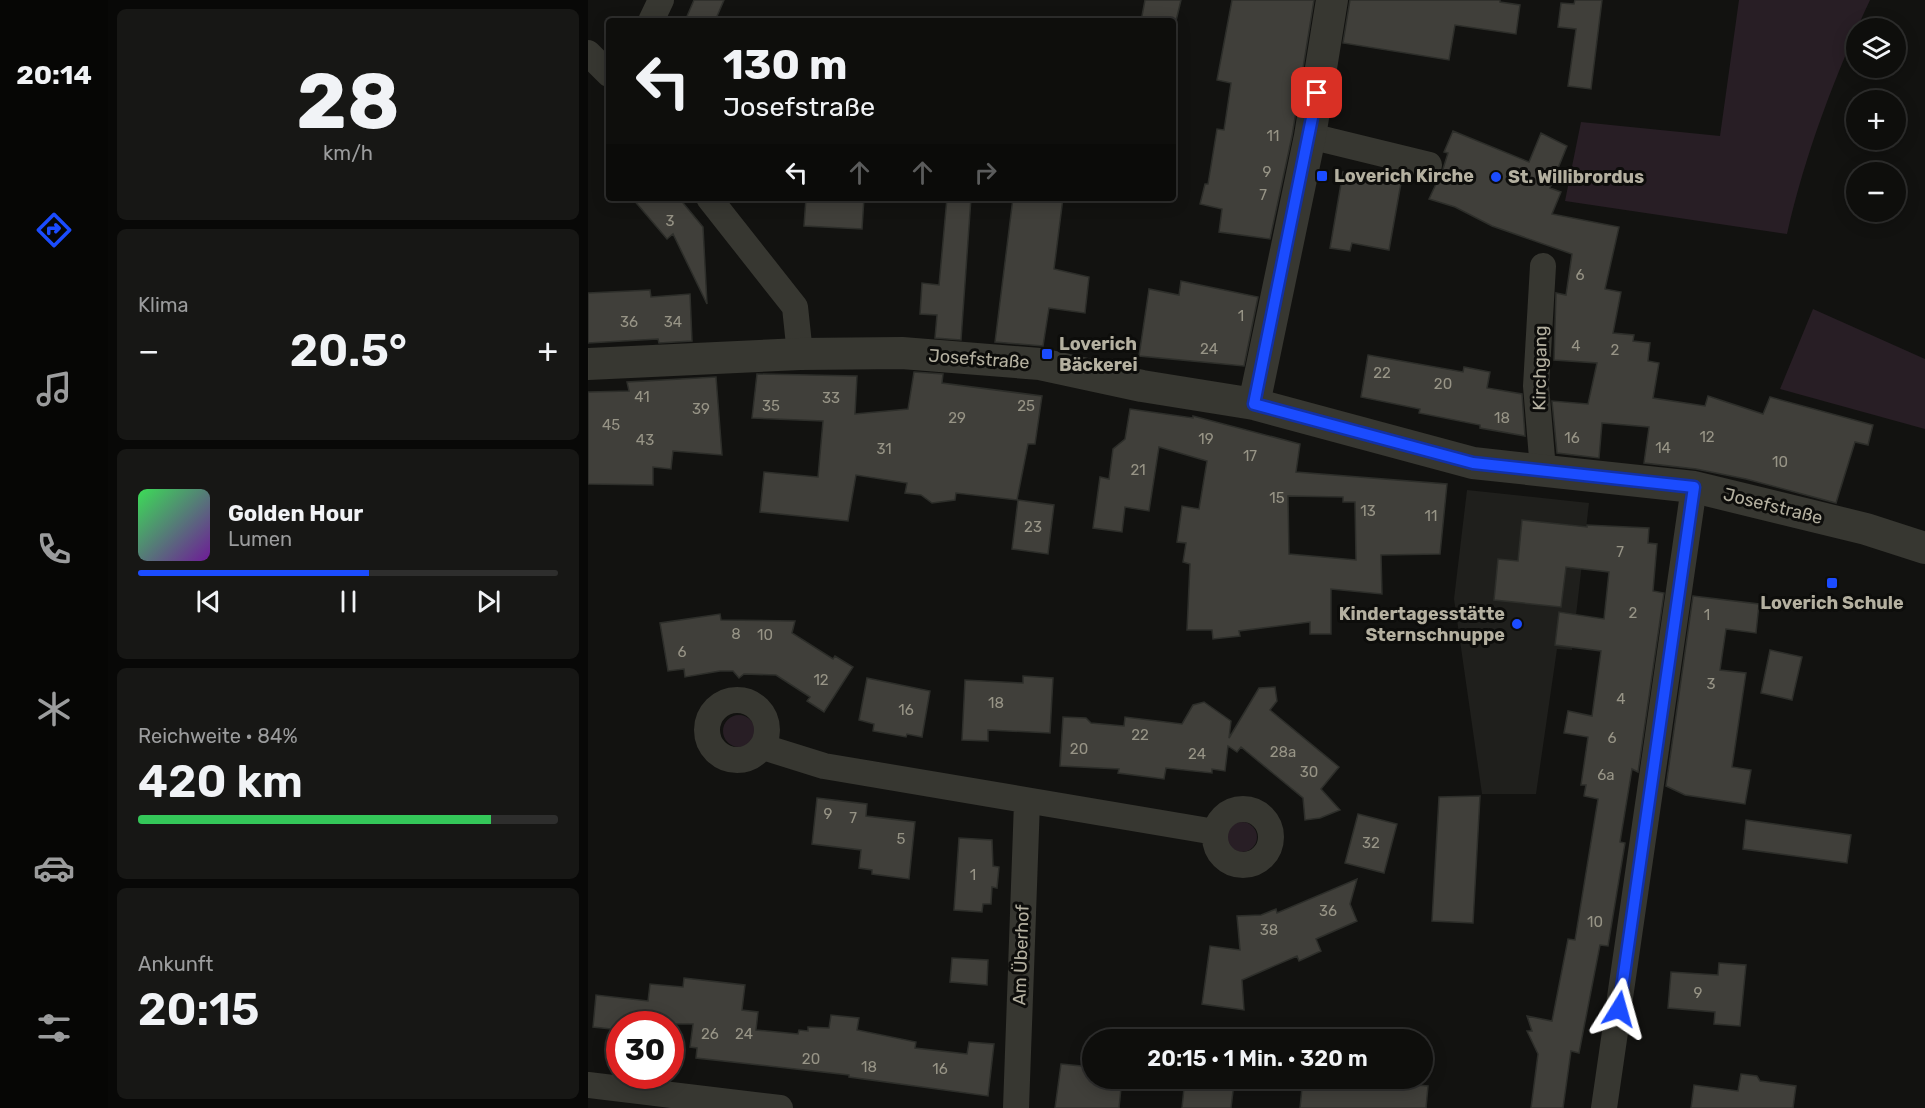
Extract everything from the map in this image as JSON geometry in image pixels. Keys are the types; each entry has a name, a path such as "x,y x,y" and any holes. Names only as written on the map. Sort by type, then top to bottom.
{"street":[{"path":"652,18 661,0"},
{"path":"1254,404 1310,136 1332,0"},
{"path":"588,53 606,71"},
{"path":"1310,136 1430,165"},
{"path":"711,201 795,307 800,354"},
{"name":"Kirchgang","path":"1543,266 1536,386 1543,470"},
{"name":"Josefstraße","path":"588,364 800,354 902,353 1040,364 1142,386 1254,404 1473,463 1694,487 1866,529 1925,548"},
{"path":"1604,1108 1694,487"},
{"path":"762,747 824,766 1026,802 1215,832"},
{"name":"Am Überhof","path":"1016,1108 1026,802"},
{"path":"588,1085 727,1105 780,1108"}],"shaded area":[{"path":"1739,0 1870,0 1862,18 1846,18 1846,55 1822,115 1787,234 1565,201 1581,122 1720,136"},
{"path":"1813,309 1925,359 1925,429 1780,389"},
{"name":"Kindertagesstätte Sternschnuppe","path":"1467,490 1589,503 1572,650 1557,649 1536,794 1482,794 1454,599"},
{"path":"739,715 750,720 755,731 750,742 739,747 728,742 723,731 728,720"},
{"path":"1242,822 1252,827 1257,837 1252,847 1242,852 1232,847 1227,837 1232,827"}],"building":[{"path":"694,0 724,0 716,18 686,18"},
{"path":"1145,0 1181,0 1176,21 1176,18 1142,18"},
{"path":"1232,0 1314,0 1292,136 1270,239 1219,232 1222,209 1200,204 1205,184 1208,184 1217,129 1224,130 1231,83 1217,80"},
{"path":"1350,0 1500,0 1500,2 1520,5 1516,34 1455,25 1449,60 1343,43"},
{"path":"1575,0 1602,0 1591,89 1568,86 1576,29 1558,27 1561,3 1574,4"},
{"path":"1453,131 1529,162 1541,133 1567,146 1550,188 1561,192 1552,214 1619,227 1605,289 1621,292 1613,333 1634,335 1633,341 1650,343 1648,361 1659,363 1653,398 1705,406 1708,396 1763,414 1770,397 1873,425 1868,445 1855,442 1836,503 1746,479 1696,469 1644,463 1649,427 1602,423 1599,458 1557,453 1552,401 1588,404 1597,363 1554,360 1556,293 1566,295 1572,254 1492,226 1455,207 1429,199 1443,169 1448,153 1444,152"},
{"path":"1343,172 1401,183 1389,250 1352,243 1350,251 1330,248"},
{"path":"635,201 681,201 703,227 707,304 673,234 667,239"},
{"path":"806,201 864,201 862,229 804,226"},
{"path":"947,201 971,201 961,340 935,338 937,315 920,314 922,283 939,285"},
{"path":"1013,201 1063,201 1054,269 1089,277 1085,313 1049,308 1043,346 995,342"},
{"path":"1181,281 1258,297 1244,366 1139,356 1149,289 1179,295"},
{"path":"650,290 651,297 690,294 692,341 659,343 658,339 588,343 588,293"},
{"path":"1368,355 1463,372 1464,367 1490,372 1487,388 1522,394 1525,436 1480,428 1480,425 1419,413 1420,409 1361,397"},
{"path":"914,372 943,374 942,383 1042,396 1035,444 1028,444 1017,500 956,493 955,500 932,503 921,495 905,493 907,483 856,475 848,521 760,512 764,472 818,477 823,421 752,418 757,374 857,376 855,414 908,409"},
{"path":"716,377 722,455 673,451 671,469 653,467 653,485 588,484 588,392 629,391 627,382"},
{"path":"1130,409 1193,418 1193,416 1300,444 1296,472 1447,484 1440,554 1381,555 1382,594 1331,589 1331,634 1310,634 1310,622 1239,631 1240,636 1213,639 1212,630 1187,630 1190,564 1183,562 1186,543 1177,542 1182,506 1199,509 1207,461 1159,447 1149,511 1125,507 1122,532 1093,528 1100,477 1109,479 1113,449 1125,439","holes":["1288,496 1343,497 1343,502 1355,502 1356,560 1289,554"]},
{"path":"1018,500 1054,505 1048,554 1012,549"},
{"path":"1522,520 1587,527 1587,525 1649,528 1648,543 1657,544 1653,591 1664,593 1638,772 1632,769 1620,842 1625,843 1608,946 1600,945 1579,1053 1571,1051 1563,1108 1531,1108 1538,1054 1527,1031 1532,1031 1527,1016 1552,1021 1568,939 1575,940 1598,799 1584,796 1586,785 1581,785 1588,737 1564,733 1568,711 1592,716 1601,651 1555,645 1559,612 1604,619 1609,572 1566,567 1561,607 1494,600 1498,559 1518,561"},
{"path":"1693,596 1759,604 1756,633 1726,629 1720,670 1746,673 1732,767 1751,770 1745,804 1685,795 1666,786"},
{"path":"720,614 721,620 795,621 792,633 833,659 835,656 853,667 824,712 807,701 810,697 776,675 744,674 739,678 733,671 720,671 685,677 684,669 668,671 660,623"},
{"path":"1770,650 1802,657 1792,700 1761,693"},
{"path":"1023,676 1053,678 1050,733 988,730 988,741 962,740 965,680 1023,683"},
{"path":"867,678 930,691 922,737 907,734 906,737 873,731 874,724 859,720"},
{"path":"1275,687 1277,701 1270,710 1339,767 1321,789 1340,810 1320,818 1305,820 1303,798 1241,747 1237,752 1228,746 1225,771 1212,769 1212,773 1166,768 1164,779 1118,773 1119,769 1060,766 1063,717 1086,718 1091,723 1124,726 1125,717 1182,724 1193,705 1204,702 1231,721 1229,738 1259,688"},
{"path":"1480,796 1473,923 1432,921 1439,797"},
{"path":"817,798 867,804 866,816 915,822 909,879 872,874 872,870 859,868 861,850 812,844"},
{"path":"1358,814 1397,824 1384,873 1345,863"},
{"path":"1746,820 1851,835 1847,863 1743,849"},
{"path":"959,838 992,840 993,866 999,867 997,888 992,887 991,904 983,904 982,912 954,910"},
{"path":"1357,879 1350,904 1357,921 1316,939 1321,951 1299,961 1297,956 1242,980 1244,1010 1202,1004 1210,946 1240,950 1237,916 1261,915 1276,909 1277,913"},
{"path":"952,958 988,960 987,985 950,982"},
{"path":"1719,963 1746,965 1740,1026 1714,1024 1715,1012 1668,1008 1671,972 1718,975"},
{"path":"684,978 745,985 742,1010 758,1012 756,1030 798,1034 799,1030 808,1031 808,1027 829,1028 831,1015 859,1018 857,1030 916,1042 915,1048 967,1054 969,1042 994,1044 988,1096 849,1077 849,1075 696,1058 697,1048 690,1047 693,1024 684,1024 684,1011 606,1011 606,1028 593,1027 596,995 648,1001 650,984 683,987"},
{"path":"1061,1064 1082,1066 1082,1089 1121,1089 1119,1108 1055,1108"},
{"path":"1741,1074 1757,1076 1760,1081 1796,1086 1793,1108 1691,1108 1694,1085 1738,1091"},
{"path":"1184,1089 1233,1089 1231,1108 1182,1108"},
{"path":"1302,1089 1428,1089 1426,1108 1300,1108"}],"place":[{"name":"Loverich Kirche","path":"1322,176"},
{"name":"St. Willibrordus","path":"1496,177"},
{"name":"Loverich Bäckerei","path":"1047,354"},
{"name":"Loverich Schule","path":"1832,583"},
{"name":"Kindertagesstätte Sternschnuppe","path":"1517,624"}],"route":[{"path":"1317,93 1254,404 1473,463 1694,487 1619,1009"}]}
